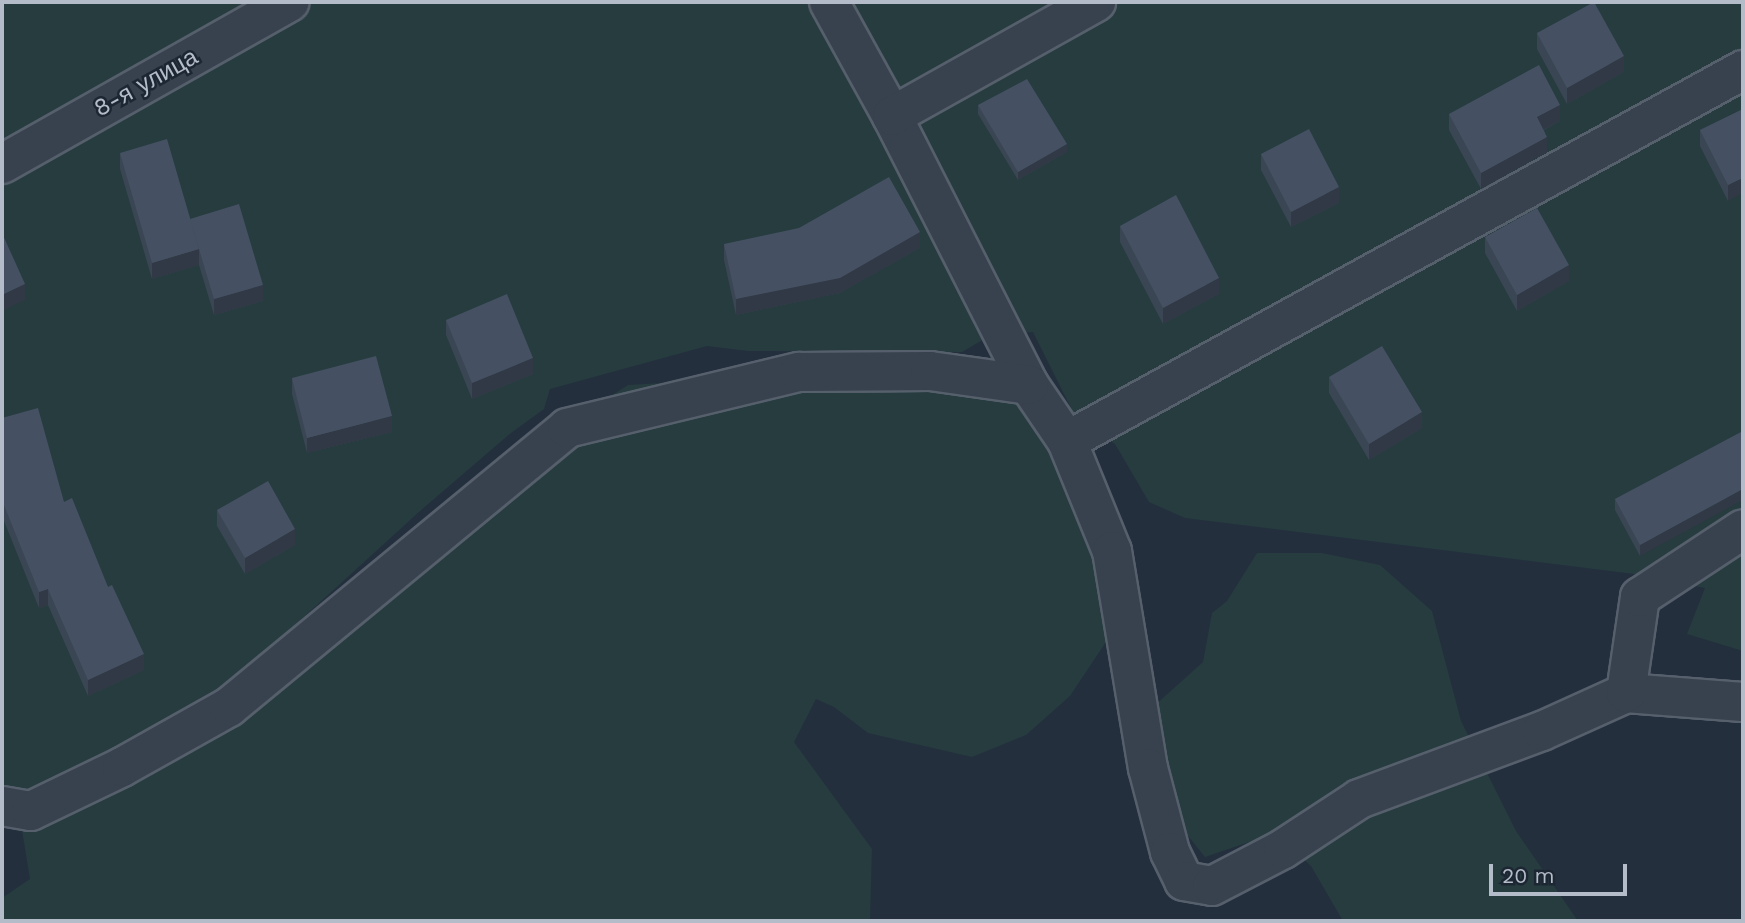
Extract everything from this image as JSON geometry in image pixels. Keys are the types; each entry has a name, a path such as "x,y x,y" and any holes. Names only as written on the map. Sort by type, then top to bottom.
{"street":[{"name":"8-я улица","path":"2,164 290,2"},
{"path":"829,2 892,116 1029,385 1067,441 1112,551 1149,768 1170,852 1184,881 1212,886 1283,849 1359,799 1542,731 1626,694 1743,702"},
{"path":"892,116 1096,2"},
{"path":"1067,441 1743,70"},
{"path":"2,806 31,811 122,767 229,707 567,428 799,372 929,371 1029,385"},
{"path":"1626,694 1640,597 1743,529"}],"green space":[{"path":"2,2 1743,2 1743,651 1687,634 1705,588 1634,574 1185,518 1149,502 1115,444 1076,418 1033,332 991,335 962,352 748,351 707,346 550,389 544,409 511,433 420,511 227,687 25,801 2,796"},
{"path":"929,374 1018,403 1058,450 1110,611 1108,639 1070,696 1026,735 972,757 868,733 834,707 816,699 794,742 872,849 870,921 2,921 2,898 30,879 22,830 119,777 536,444 628,385 799,375"},
{"path":"1257,553 1322,553 1380,565 1432,611 1461,721 1516,831 1578,921 1343,921 1311,866 1276,833 1205,857 1172,816 1153,707 1203,662 1212,613 1227,601"}],"building":[{"path":"1594,2 1624,56 1567,88 1537,33"},
{"path":"1539,65 1560,105 1537,117 1547,137 1481,173 1449,114"},
{"path":"1027,79 1067,144 1018,172 978,105"},
{"path":"1743,109 1743,178 1728,185 1700,130"},
{"path":"1309,129 1339,187 1291,212 1261,154"},
{"path":"167,139 199,249 152,263 120,153"},
{"path":"889,177 920,232 840,278 736,299 724,244 799,228"},
{"path":"1176,195 1219,278 1163,308 1120,226"},
{"path":"239,204 263,285 214,299 190,219"},
{"path":"1537,208 1569,265 1517,295 1485,237"},
{"path":"2,233 25,284 2,295"},
{"path":"507,294 533,358 472,383 446,320"},
{"path":"1382,346 1422,412 1369,444 1329,377"},
{"path":"376,356 392,416 307,438 292,378"},
{"path":"38,408 64,502 72,498 108,587 112,585 144,654 88,680 48,589 39,592 2,500 2,418"},
{"path":"1743,431 1743,489 1640,545 1615,499"},
{"path":"268,481 295,529 245,558 217,510"}]}
